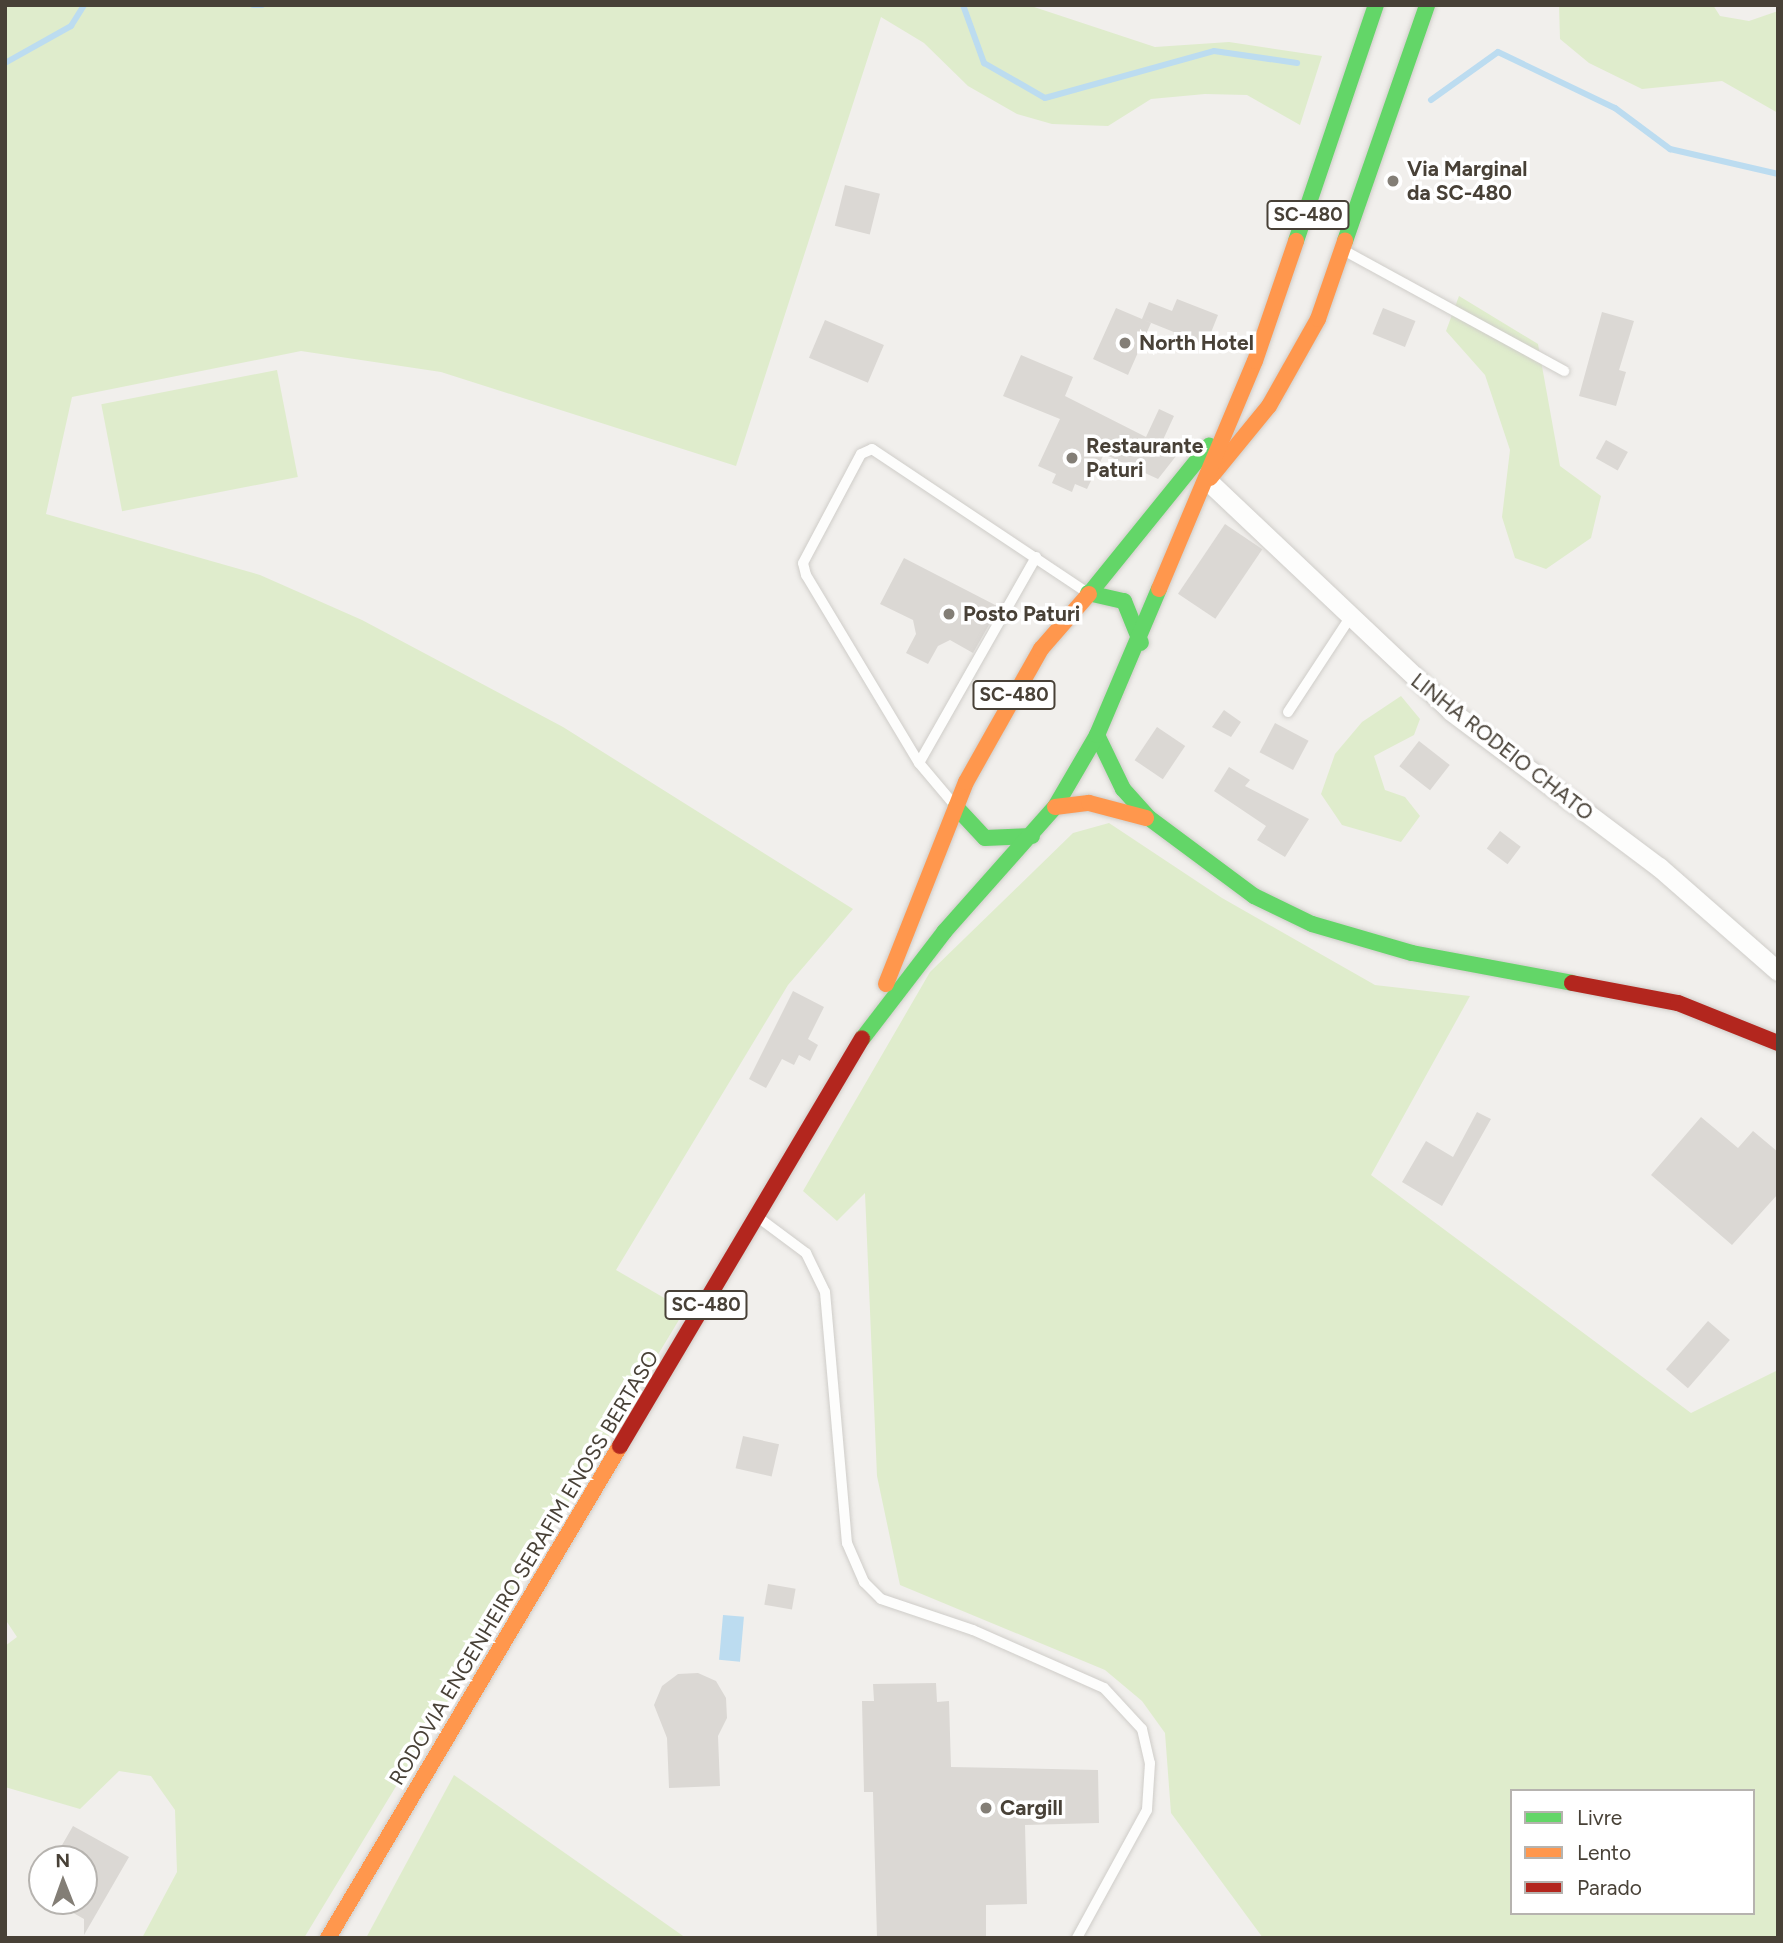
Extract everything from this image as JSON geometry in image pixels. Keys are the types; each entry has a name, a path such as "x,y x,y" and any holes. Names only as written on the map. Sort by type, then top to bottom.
{"main road":[{"name":"RODOVIA ENGENHEIRO SERAFIM ENOSS BERTASO","path":"328,1938 759,1218 863,1038 944,932 1055,807 1097,735 1141,643 1208,481 1228,420 1322,177 1376,5"},
{"path":"1208,481 1269,406 1318,319 1345,251 1427,5"},
{"name":"RODOVIA ENGENHEIRO SERAFIM ENOSS BERTASO","path":"863,1038 956,807 1041,649 1228,420"},
{"path":"1088,593 1124,601 1141,643"},
{"path":"1097,735 1123,789 1149,818 1254,896 1312,925 1412,953 1678,1003 1778,1044"},
{"path":"1055,807 1089,803 1149,818"},
{"path":"956,807 985,838 1031,836"}],"street":[{"name":"LINHA RODEIO CHATO","path":"1208,481 1242,507 1349,619 1451,711 1659,867 1778,971"}],"lane":[{"path":"1345,251 1564,371"},
{"path":"956,807 919,763 803,563 861,454 872,449 1088,593"},
{"path":"919,763 1036,557"},
{"path":"1288,712 1349,619"},
{"path":"759,1218 806,1253 825,1292 847,1543 863,1582 881,1599 973,1630 1104,1688 1142,1729 1150,1763 1147,1810 1077,1938"}],"green space":[{"path":"5,5 1028,5 1155,47 1229,42 1322,56 1300,125 1247,95 1205,94 1151,99 1108,126 1052,124 1017,114 968,86 924,43 881,17 736,466 441,372 301,351 72,397 46,514 260,575 362,620 563,727 853,909 788,985 616,1270 685,1310 304,1938 142,1938 177,1872 175,1810 151,1776 119,1771 80,1809 5,1787 5,1646 17,1637 5,1619"},
{"path":"1559,5 1713,5 1720,16 1749,21 1778,11 1778,113 1722,81 1642,89 1589,63 1560,39"},
{"path":"1459,296 1538,344 1560,466 1601,496 1591,538 1546,569 1515,558 1502,517 1510,450 1485,375 1446,331"},
{"path":"277,370 298,477 122,511 101,404"},
{"path":"1401,696 1420,719 1414,735 1374,756 1385,790 1405,797 1420,816 1401,842 1342,825 1321,794 1335,754 1362,722"},
{"path":"1109,823 1222,898 1375,985 1470,996 1371,1175 1691,1413 1778,1370 1778,1938 1263,1938 1171,1813 1165,1733 1142,1701 1105,1670 900,1585 877,1476 865,1193 837,1221 803,1191 930,972 1073,833"},
{"path":"454,1775 686,1938 366,1938"}],"water":[{"path":"723,1615 744,1617 740,1662 719,1660"}],"building":[{"path":"845,185 880,194 870,234 835,226"},
{"path":"1177,299 1218,315 1206,345 1144,320 1151,323 1128,375 1093,359 1116,308 1142,319 1149,302 1172,311"},
{"path":"1383,308 1415,321 1405,347 1373,334"},
{"path":"1602,312 1634,321 1619,370 1626,372 1616,406 1579,396"},
{"path":"825,320 884,345 868,383 809,358"},
{"path":"1021,355 1073,377 1065,396 1146,437 1159,409 1174,416 1162,442 1180,451 1158,479 1104,454 1087,489 1075,484 1072,492 1052,483 1056,474 1038,466 1060,419 1003,396"},
{"path":"1606,440 1628,452 1618,470 1596,458"},
{"path":"1225,524 1262,549 1215,619 1178,594"},
{"name":"Posto Paturi","path":"904,558 999,607 973,653 950,640 938,646 928,664 906,653 916,634 913,620 880,604"},
{"path":"1224,710 1241,722 1231,737 1212,727"},
{"path":"1275,723 1309,741 1293,770 1260,752"},
{"path":"1157,727 1185,746 1163,779 1135,760"},
{"path":"1419,741 1450,765 1430,790 1399,766"},
{"path":"1229,767 1250,780 1245,786 1309,819 1285,857 1257,840 1266,826 1214,791"},
{"path":"1500,831 1521,847 1508,864 1487,849"},
{"path":"793,991 824,1007 808,1039 818,1045 810,1061 799,1055 794,1065 782,1059 766,1088 749,1079"},
{"path":"1477,1112 1491,1119 1442,1206 1402,1182 1426,1141 1453,1157"},
{"path":"1701,1117 1738,1148 1753,1131 1778,1152 1778,1194 1732,1245 1651,1175"},
{"path":"1708,1321 1730,1340 1688,1388 1666,1369"},
{"path":"743,1436 779,1444 772,1476 736,1468"},
{"path":"768,1584 796,1589 792,1610 764,1605"},
{"path":"698,1673 716,1681 726,1698 727,1718 718,1736 720,1786 669,1788 667,1738 654,1705 662,1686 678,1674"},
{"name":"Cargill","path":"936,1683 937,1702 949,1701 951,1767 1098,1770 1099,1823 1025,1825 1027,1904 986,1905 986,1938 877,1938 873,1792 864,1792 862,1701 874,1701 873,1684"},
{"path":"73,1826 129,1857 98,1911 98,1845 62,1845"},
{"path":"77,1915 96,1915 84,1935 84,1919"}],"waterway":[{"path":"5,63 71,26 84,5"},
{"path":"253,5 262,5"},
{"path":"963,5 984,63 1045,98 1214,51 1297,63"},
{"path":"1431,100 1498,52 1615,108 1670,149 1778,174"}],"traffic: fast":[{"path":"1296,241 1376,5"},
{"path":"1345,241 1427,5"},
{"path":"1089,594 1209,446"},
{"path":"862,1039 944,932 1055,807 1097,735 1159,589"},
{"path":"1088,593 1124,601 1141,643"},
{"path":"1097,735 1123,789 1149,818 1254,896 1312,924 1412,953 1572,983"},
{"path":"956,807 985,838 1032,836"}],"traffic: slow":[{"path":"1159,589 1255,361 1296,241"},
{"path":"1210,478 1269,406 1318,319 1345,241"},
{"path":"886,984 966,782 1041,649 1089,594"},
{"path":"1055,807 1089,803 1146,818"},
{"path":"328,1938 620,1446"}],"traffic: jam":[{"path":"1572,983 1678,1003 1778,1043"},
{"path":"620,1446 862,1039"}],"place":[{"name":"Via Marginal da SC-480","path":"1393,181"},
{"name":"North Hotel","path":"1125,343"},
{"name":"Restaurante Paturi","path":"1072,458"},
{"name":"Posto Paturi","path":"949,614"},
{"name":"Cargill","path":"986,1808"}]}
